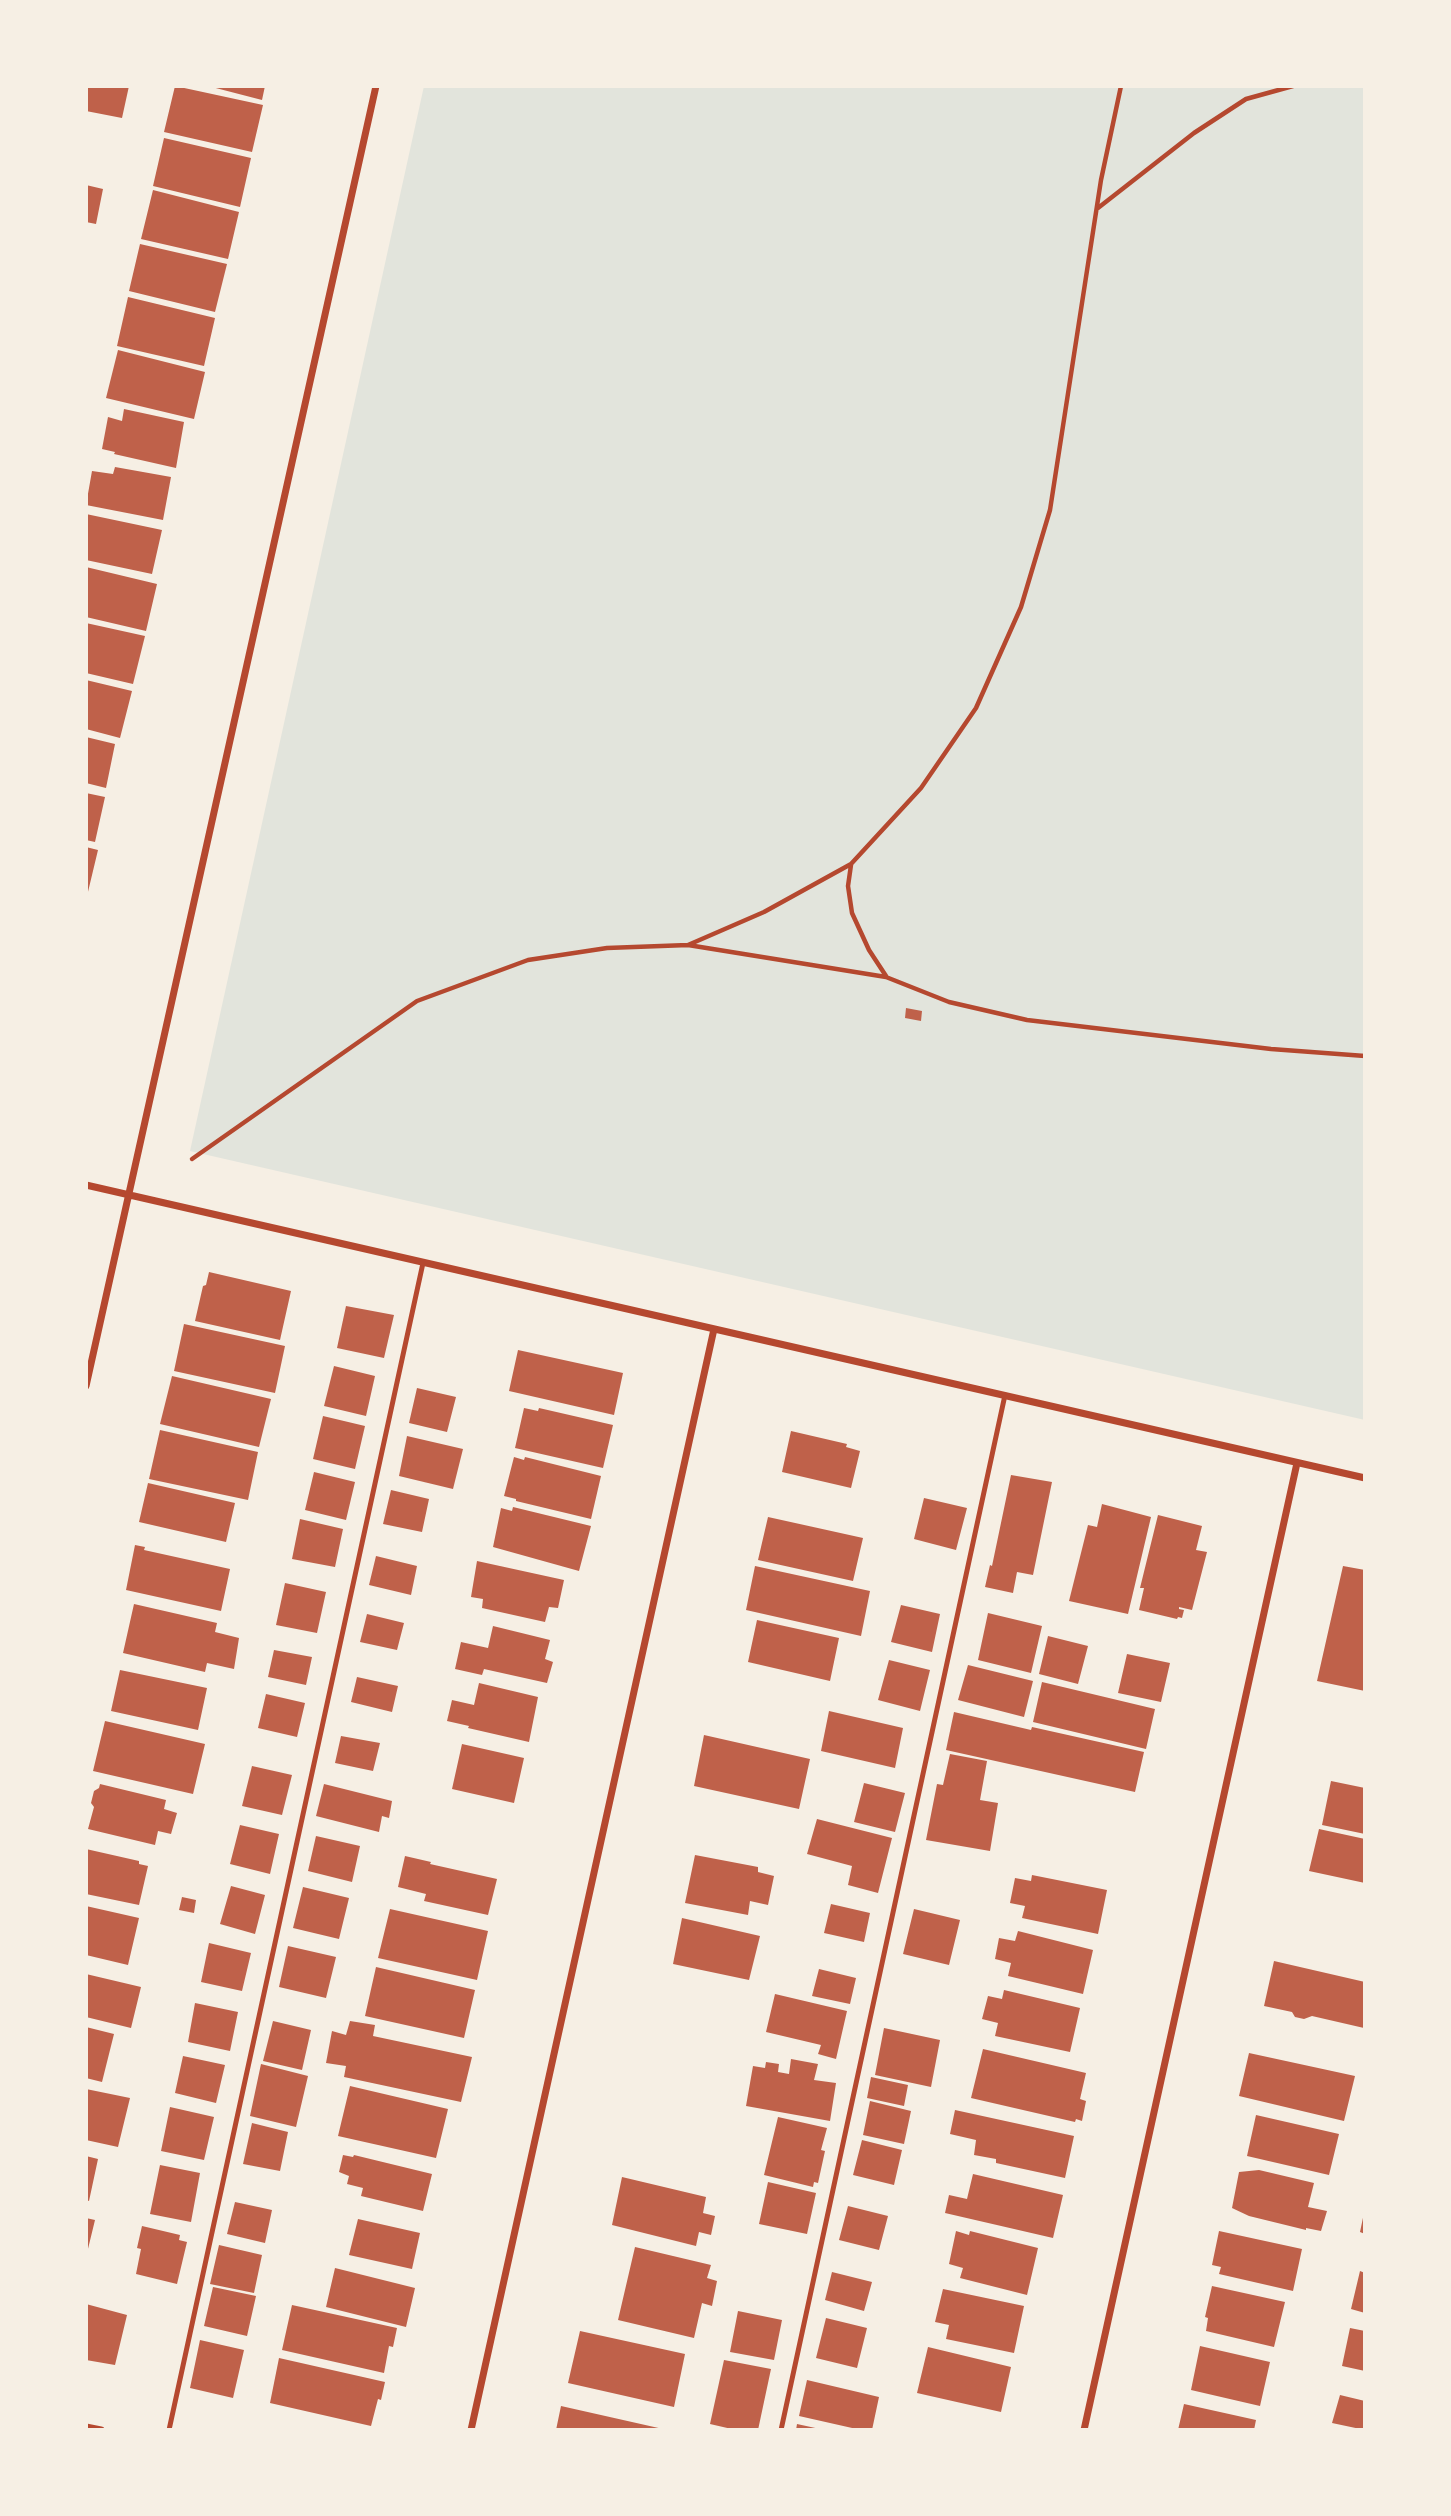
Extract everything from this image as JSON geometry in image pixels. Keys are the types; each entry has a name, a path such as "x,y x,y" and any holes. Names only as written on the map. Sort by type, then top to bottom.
{"street":[{"path":"86,1386 376,86"},
{"path":"86,1185 1365,1478"},
{"path":"471,2430 714,1329"},
{"path":"1084,2430 1297,1463"},
{"path":"86,2427 101,2430"}],"lane":[{"path":"169,2430 423,1263"},
{"path":"781,2430 1005,1395"}],"path":[{"path":"688,945 764,912 851,864 921,788 976,708 1021,607 1050,510 1101,180 1121,86"},
{"path":"1098,208 1194,133 1246,99 1293,86"},
{"path":"851,864 848,886 852,913 869,950 886,977"},
{"path":"192,1159 417,1001 528,960 607,948 688,945 886,977 949,1002 1027,1020 1271,1049 1365,1056"}],"shaded area":[{"path":"424,86 1365,86 1365,1420 190,1151"}],"building":[{"path":"86,86 129,86 122,118 86,111"},
{"path":"175,86 263,105 252,152 164,132"},
{"path":"208,86 265,86 262,100"},
{"path":"164,138 251,158 240,207 153,186"},
{"path":"86,185 103,189 96,224 86,222"},
{"path":"153,190 239,212 228,259 141,239"},
{"path":"140,244 227,264 215,312 129,291"},
{"path":"128,297 215,318 204,366 117,346"},
{"path":"118,350 205,372 194,419 106,398"},
{"path":"124,409 184,422 176,468 102,449 108,417 122,421"},
{"path":"115,467 171,477 163,520 86,505 92,471 113,474"},
{"path":"86,514 162,530 152,574 86,560"},
{"path":"86,567 157,584 146,631 86,617"},
{"path":"86,623 145,636 133,684 86,673"},
{"path":"86,680 132,691 120,738 86,729"},
{"path":"86,737 115,744 106,788 86,783"},
{"path":"86,793 105,797 95,842 86,840"},
{"path":"86,847 98,850 87,896 86,895"},
{"path":"906,1008 922,1011 921,1021 905,1018"},
{"path":"209,1272 291,1291 280,1340 195,1321"},
{"path":"346,1306 394,1315 384,1358 337,1348"},
{"path":"184,1324 285,1346 275,1393 174,1371"},
{"path":"518,1350 623,1373 614,1415 509,1391"},
{"path":"334,1366 375,1376 366,1416 324,1406"},
{"path":"172,1376 271,1399 259,1447 160,1424"},
{"path":"417,1388 456,1397 447,1432 409,1423"},
{"path":"524,1408 538,1411 539,1408 613,1425 603,1468 515,1448"},
{"path":"323,1416 365,1426 355,1469 313,1459"},
{"path":"160,1430 258,1452 248,1500 149,1479"},
{"path":"791,1431 847,1444 846,1447 860,1451 851,1488 782,1472"},
{"path":"407,1436 463,1449 453,1489 399,1476"},
{"path":"514,1457 524,1460 525,1457 601,1476 591,1519 504,1496"},
{"path":"314,1472 355,1482 346,1520 305,1510"},
{"path":"1011,1475 1052,1482 1033,1575 1017,1572 1013,1593 985,1587"},
{"path":"148,1483 235,1503 226,1542 139,1522"},
{"path":"391,1490 429,1499 422,1532 383,1524"},
{"path":"924,1498 967,1508 956,1550 914,1539"},
{"path":"1102,1504 1151,1517 1128,1614 1069,1601 1088,1525 1097,1527"},
{"path":"513,1507 591,1526 579,1571 493,1547 501,1508 512,1511"},
{"path":"1158,1515 1202,1526 1196,1550 1207,1552 1192,1610 1179,1607 1184,1610 1182,1618 1139,1610 1144,1588 1140,1588"},
{"path":"768,1517 863,1538 853,1581 758,1560"},
{"path":"300,1519 343,1529 335,1567 292,1559"},
{"path":"135,1545 145,1547 144,1550 230,1569 221,1611 126,1590"},
{"path":"376,1556 417,1566 411,1595 369,1585"},
{"path":"477,1561 564,1580 558,1608 549,1607 545,1622 482,1608 483,1599 471,1597"},
{"path":"755,1566 870,1591 861,1636 746,1610"},
{"path":"1343,1566 1365,1570 1365,1691 1317,1681"},
{"path":"285,1583 326,1592 317,1633 276,1625"},
{"path":"134,1604 217,1623 215,1632 239,1638 234,1669 207,1663 205,1672 123,1653"},
{"path":"901,1605 940,1614 932,1652 891,1642"},
{"path":"988,1613 1042,1626 1031,1673 978,1660"},
{"path":"367,1614 404,1623 397,1650 360,1642"},
{"path":"757,1620 839,1638 830,1681 748,1662"},
{"path":"493,1626 550,1640 545,1659 553,1662 547,1683 484,1669 482,1675 455,1669 461,1642 488,1648"},
{"path":"1048,1636 1088,1646 1078,1684 1039,1674"},
{"path":"274,1650 312,1657 306,1685 268,1677"},
{"path":"1127,1654 1170,1663 1161,1702 1118,1693"},
{"path":"889,1660 930,1670 920,1711 878,1700"},
{"path":"968,1665 1033,1681 1024,1717 958,1700"},
{"path":"120,1670 207,1688 198,1730 111,1711"},
{"path":"357,1677 398,1686 392,1712 351,1702"},
{"path":"1042,1682 1155,1709 1146,1749 1033,1722"},
{"path":"479,1683 538,1697 529,1742 447,1721 452,1700 474,1705"},
{"path":"266,1694 305,1703 297,1737 258,1728"},
{"path":"829,1711 903,1728 895,1768 821,1751"},
{"path":"954,1712 1144,1752 1135,1792 946,1750"},
{"path":"105,1721 205,1744 193,1794 93,1771"},
{"path":"704,1735 810,1759 799,1809 694,1786"},
{"path":"341,1736 380,1743 373,1771 335,1763"},
{"path":"462,1744 524,1758 514,1803 452,1789"},
{"path":"950,1754 987,1761 980,1800 998,1803 990,1851 926,1840 937,1784 943,1785"},
{"path":"252,1766 292,1775 282,1815 242,1806"},
{"path":"1331,1781 1365,1788 1365,1834 1322,1825"},
{"path":"864,1783 905,1793 895,1832 854,1822"},
{"path":"100,1784 166,1800 164,1809 177,1813 171,1834 158,1831 155,1845 88,1829 94,1807 91,1803 94,1791"},
{"path":"324,1784 392,1801 389,1818 382,1816 379,1832 316,1816"},
{"path":"817,1819 892,1838 878,1893 848,1885 852,1866 807,1854"},
{"path":"240,1825 279,1834 270,1874 230,1864"},
{"path":"1319,1829 1365,1839 1365,1883 1309,1871"},
{"path":"316,1836 360,1846 352,1882 308,1871"},
{"path":"86,1849 139,1861 139,1864 148,1866 139,1905 86,1894"},
{"path":"695,1855 758,1867 758,1872 774,1876 768,1905 750,1901 748,1915 685,1903"},
{"path":"405,1856 497,1879 488,1915 424,1901 426,1894 398,1887"},
{"path":"1032,1875 1107,1890 1098,1934 1022,1918 1025,1906 1010,1903 1015,1878 1031,1881"},
{"path":"231,1886 265,1895 255,1934 220,1924"},
{"path":"303,1887 349,1898 339,1939 293,1928"},
{"path":"182,1897 196,1900 194,1913 179,1910"},
{"path":"831,1904 870,1913 864,1942 824,1933"},
{"path":"86,1906 139,1918 128,1965 86,1955"},
{"path":"390,1909 488,1931 477,1980 378,1958"},
{"path":"914,1909 960,1920 949,1965 903,1954"},
{"path":"682,1918 760,1936 749,1980 673,1964"},
{"path":"1018,1931 1093,1950 1083,1994 1008,1976 1011,1963 995,1959 999,1938 1015,1941"},
{"path":"209,1943 251,1953 242,1991 201,1982"},
{"path":"288,1946 336,1957 326,1998 279,1987"},
{"path":"1274,1961 1365,1982 1364,2028 1312,2016 1304,2019 1295,2017 1292,2012 1264,2006"},
{"path":"376,1967 475,1990 464,2038 365,2016"},
{"path":"819,1969 856,1978 850,2004 812,1996"},
{"path":"86,1974 141,1987 131,2028 86,2017"},
{"path":"1004,1990 1080,2008 1070,2052 995,2036 998,2023 982,2019 988,1996 1002,1999"},
{"path":"775,1994 847,2011 836,2059 818,2054 821,2045 766,2032"},
{"path":"195,2003 238,2012 230,2051 188,2042"},
{"path":"273,2021 311,2030 302,2070 263,2061"},
{"path":"350,2021 375,2025 373,2036 472,2057 461,2102 344,2077 346,2066 326,2063 332,2031 346,2035"},
{"path":"86,2027 114,2034 102,2082 86,2078"},
{"path":"884,2028 940,2040 931,2087 875,2075"},
{"path":"983,2049 1086,2073 1080,2099 1086,2101 1082,2121 1076,2119 1075,2122 971,2098"},
{"path":"1249,2053 1355,2076 1344,2121 1239,2096"},
{"path":"183,2056 225,2065 216,2103 175,2093"},
{"path":"791,2059 818,2064 814,2080 836,2083 830,2121 746,2106 753,2066 765,2068 766,2062 779,2064 778,2072 789,2074"},
{"path":"261,2064 308,2076 296,2127 250,2116"},
{"path":"871,2077 908,2085 904,2106 867,2098"},
{"path":"350,2086 448,2109 436,2158 338,2136"},
{"path":"86,2089 130,2098 118,2147 86,2140"},
{"path":"870,2101 911,2111 904,2144 863,2135"},
{"path":"170,2107 214,2117 204,2160 161,2151"},
{"path":"955,2110 1074,2136 1065,2178 996,2163 996,2159 974,2155 976,2140 950,2134"},
{"path":"1256,2115 1339,2134 1329,2175 1247,2156"},
{"path":"778,2117 827,2128 821,2150 825,2151 818,2183 814,2182 813,2187 764,2175"},
{"path":"252,2123 288,2132 280,2171 243,2164"},
{"path":"862,2140 902,2150 894,2185 853,2175"},
{"path":"343,2155 354,2155 432,2174 423,2211 361,2196 363,2188 347,2184 349,2176 339,2172"},
{"path":"86,2156 98,2159 89,2201 86,2200"},
{"path":"160,2165 200,2173 191,2222 150,2214"},
{"path":"1259,2170 1314,2183 1308,2207 1327,2211 1321,2231 1249,2216 1232,2208 1239,2172"},
{"path":"973,2174 1063,2195 1053,2238 945,2213 949,2195 967,2199"},
{"path":"622,2177 706,2197 703,2213 715,2216 711,2235 699,2232 696,2246 612,2225"},
{"path":"768,2182 816,2193 807,2234 759,2224"},
{"path":"235,2202 272,2210 265,2243 227,2234"},
{"path":"848,2206 888,2216 879,2250 839,2240"},
{"path":"1365,2213 1365,2234 1360,2232"},
{"path":"86,2218 95,2220 87,2253 86,2253"},
{"path":"358,2219 420,2233 412,2269 349,2255"},
{"path":"142,2226 180,2235 179,2240 187,2242 177,2284 136,2274 141,2249 137,2248"},
{"path":"956,2231 969,2235 970,2231 1038,2248 1027,2295 960,2278 963,2268 949,2264"},
{"path":"1219,2231 1302,2249 1293,2291 1219,2274 1221,2267 1212,2265"},
{"path":"219,2245 262,2255 254,2293 210,2284"},
{"path":"635,2247 711,2265 707,2278 717,2281 712,2306 702,2303 694,2338 618,2320"},
{"path":"335,2268 415,2288 406,2327 326,2307"},
{"path":"1360,2271 1365,2273 1365,2313 1351,2309"},
{"path":"832,2272 872,2282 864,2311 825,2300"},
{"path":"1212,2286 1285,2302 1274,2347 1206,2331 1208,2318 1205,2317"},
{"path":"213,2287 256,2296 247,2336 204,2326"},
{"path":"943,2289 1024,2306 1014,2353 946,2339 949,2325 935,2322"},
{"path":"86,2304 127,2315 115,2365 86,2360"},
{"path":"292,2305 397,2328 393,2347 389,2346 384,2373 282,2350"},
{"path":"738,2311 782,2320 774,2360 730,2352"},
{"path":"826,2318 867,2328 857,2368 816,2358"},
{"path":"1350,2328 1365,2331 1365,2371 1342,2366"},
{"path":"580,2331 685,2354 674,2407 568,2383"},
{"path":"200,2340 244,2350 233,2398 190,2388"},
{"path":"1200,2346 1270,2362 1260,2406 1191,2390"},
{"path":"928,2347 1011,2367 1001,2412 917,2393"},
{"path":"279,2358 385,2382 371,2426 270,2403"},
{"path":"724,2360 771,2369 758,2430 736,2430 710,2424"},
{"path":"807,2380 879,2397 872,2430 799,2416"},
{"path":"1340,2395 1365,2401 1365,2430 1332,2423"},
{"path":"1184,2404 1256,2420 1254,2430 1178,2430"},
{"path":"561,2406 663,2429 556,2430"},
{"path":"797,2424 820,2429 820,2430 796,2430"}]}
